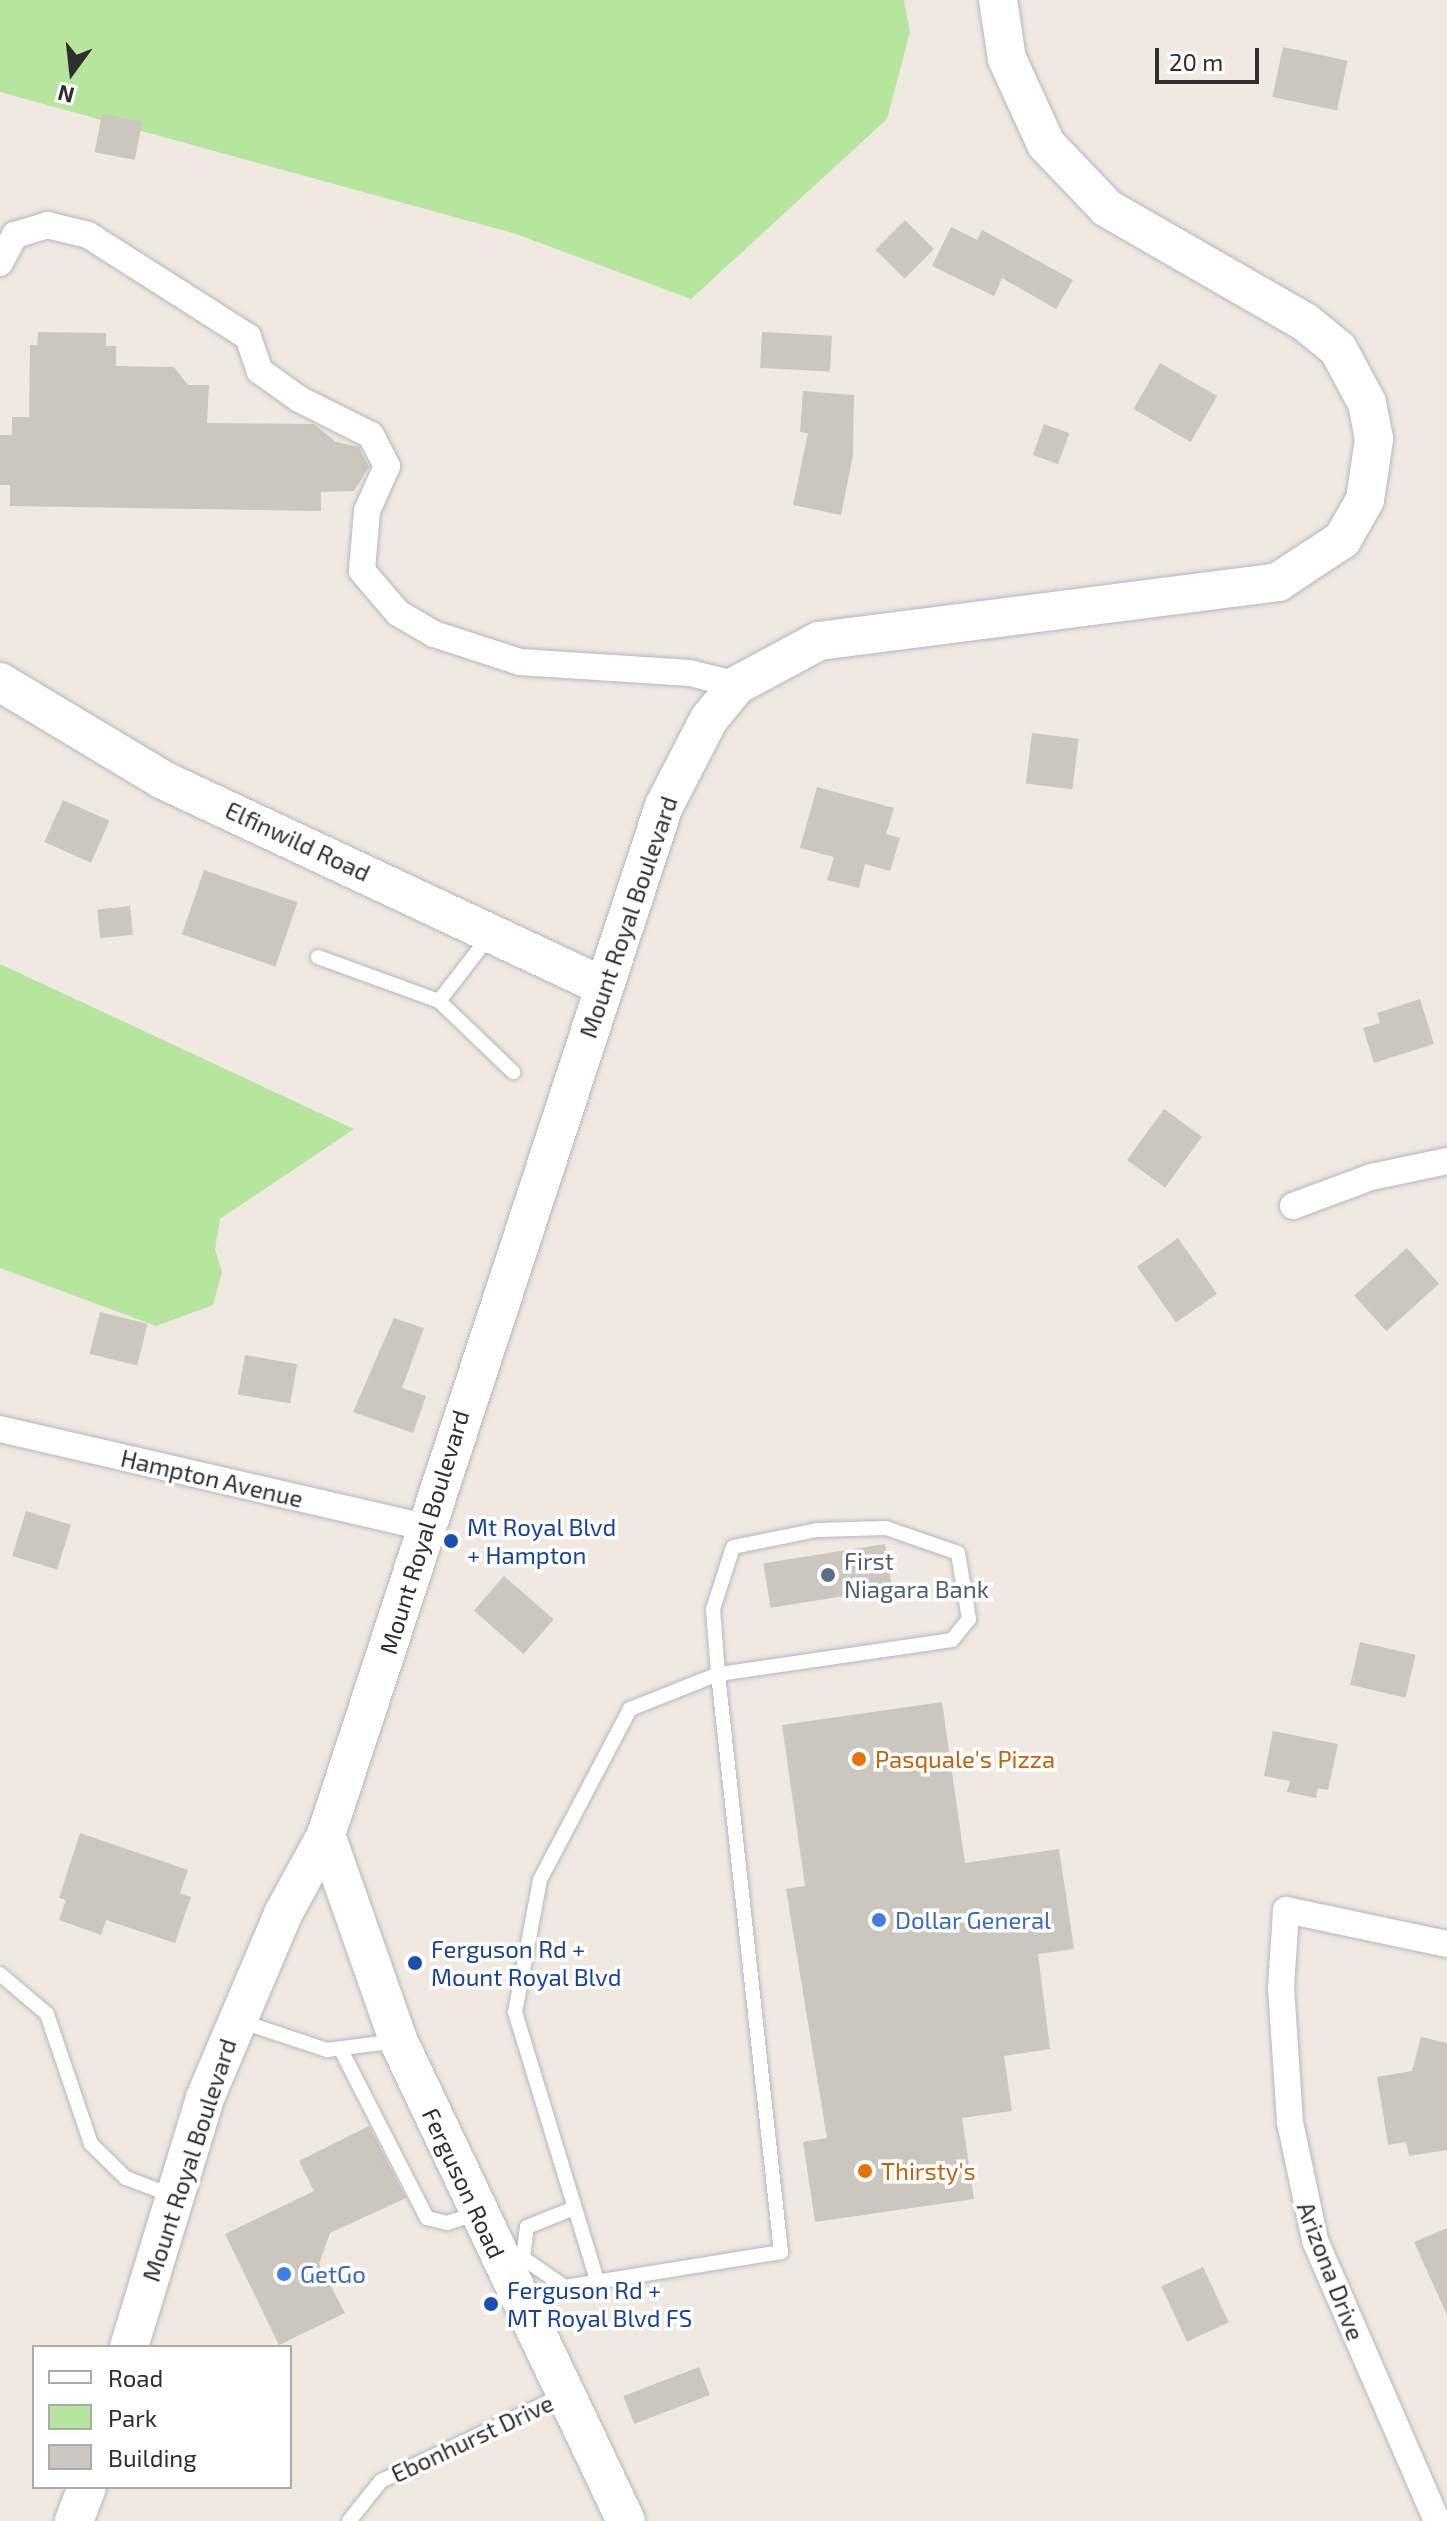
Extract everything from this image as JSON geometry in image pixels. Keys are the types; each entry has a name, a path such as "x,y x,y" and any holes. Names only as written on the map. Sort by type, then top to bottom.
{"main road":[{"name":"Mount Royal Boulevard","path":"130,2345 174,2196 236,2019 326,1835 528,1207 664,806 709,719 737,685 819,641 885,627 1217,596 1278,582 1342,540 1365,500 1374,439 1367,403 1338,349 1305,322 1145,235 1097,197 1046,144 1007,59 998,0"},
{"name":"Elfinwild Road","path":"0,682 163,780 603,986"},
{"name":"Ferguson Road","path":"326,1835 398,2040 478,2213 515,2265 565,2394 626,2521"},
{"path":"74,2521 86,2489"}],"street":[{"path":"0,263 15,235 47,225 88,235 248,337 260,371 299,399 371,435 387,466 367,511 362,571 398,613 434,634 520,662 690,673 737,685"},
{"path":"1293,1206 1371,1177 1447,1161"},
{"name":"Hampton Avenue","path":"0,1429 424,1527"},
{"name":"Arizona Drive","path":"1437,2521 1344,2311 1301,2192 1283,2047 1286,1910 1447,1944"}],"lane":[{"path":"439,1001 491,934"},
{"path":"318,957 439,1001 513,1072"},
{"path":"574,2208 527,2227 515,2265 565,2287 781,2252 718,1674 713,1609 733,1547 817,1530 886,1528 958,1553 969,1619 952,1640 718,1674 630,1709 540,1880 515,2012 597,2280"},
{"path":"0,1974 47,2014 91,2144 126,2178 174,2196"},
{"path":"236,2019 279,2038 341,2050 398,2040"},
{"path":"341,2050 427,2218 447,2223 478,2213"},
{"name":"Ebonhurst Drive","path":"349,2521 381,2481 565,2394"}],"green space":[{"path":"0,0 904,0 910,32 887,119 691,299 516,234 0,92"},
{"path":"0,964 354,1129 220,1219 215,1249 222,1272 213,1305 156,1326 0,1268"}],"building":[{"path":"1283,47 1348,61 1337,111 1272,97"},
{"path":"102,114 142,122 135,160 95,152"},
{"path":"905,220 934,249 904,279 875,250"},
{"path":"951,227 977,240 982,230 1073,280 1056,309 1002,278 994,296 932,266"},
{"path":"38,332 106,333 106,346 116,346 116,366 174,367 188,385 209,385 207,423 314,424 336,442 359,447 369,467 354,491 321,492 321,511 10,506 10,485 0,485 0,435 12,435 12,417 29,417 30,345 37,345"},
{"path":"762,332 832,336 830,372 760,368"},
{"path":"1160,363 1217,396 1191,442 1134,409"},
{"path":"803,391 854,395 853,455 841,515 793,505 808,433 800,432"},
{"path":"1044,424 1069,433 1058,464 1033,455"},
{"path":"1032,733 1079,739 1072,789 1026,784"},
{"path":"817,787 894,808 886,834 900,838 890,871 865,864 859,888 827,880 834,857 800,848"},
{"path":"63,800 110,821 91,863 44,842"},
{"path":"204,870 298,902 275,967 182,934"},
{"path":"130,906 133,935 100,938 97,909"},
{"path":"1420,999 1434,1044 1374,1063 1363,1028 1380,1023 1377,1013"},
{"path":"1164,1109 1202,1137 1165,1188 1127,1160"},
{"path":"1178,1238 1217,1294 1176,1322 1137,1267"},
{"path":"1407,1248 1439,1284 1386,1331 1354,1296"},
{"path":"100,1312 148,1324 137,1366 90,1354"},
{"path":"394,1318 424,1328 402,1388 426,1396 413,1433 353,1412"},
{"path":"245,1355 297,1364 290,1404 238,1394"},
{"path":"26,1511 71,1525 57,1570 12,1556"},
{"name":"First Niagara Bank","path":"885,1544 892,1588 771,1608 764,1563"},
{"path":"504,1576 554,1619 524,1654 474,1611"},
{"path":"1360,1642 1416,1655 1406,1698 1350,1685"},
{"path":"942,1702 965,1863 1059,1849 1074,1949 1038,1954 1050,2049 1004,2056 1012,2111 962,2118 974,2199 815,2222 803,2142 827,2138 786,1889 805,1886 782,1725"},
{"path":"1273,1731 1338,1744 1328,1790 1318,1788 1316,1798 1287,1792 1290,1781 1264,1776"},
{"path":"80,1833 188,1870 180,1893 191,1897 175,1943 106,1920 101,1935 59,1920 66,1900 59,1898"},
{"path":"1421,2037 1447,2043 1447,2150 1409,2156 1406,2142 1388,2145 1377,2077 1412,2071"},
{"path":"369,2126 406,2198 330,2233 319,2264 345,2313 279,2345 225,2234 314,2191 299,2161"},
{"path":"1447,2228 1447,2315 1414,2242"},
{"path":"1203,2267 1229,2322 1187,2342 1161,2286"},
{"path":"699,2367 710,2395 634,2424 623,2396"}],"place":[{"name":"Mt Royal Blvd + Hampton","path":"451,1541"},
{"name":"First Niagara Bank","path":"828,1575"},
{"name":"Pasquale's Pizza","path":"859,1759"},
{"name":"Dollar General","path":"879,1920"},
{"name":"Ferguson Rd + Mount Royal Blvd","path":"415,1963"},
{"name":"Thirsty's","path":"865,2171"},
{"name":"GetGo","path":"284,2274"},
{"name":"Ferguson Rd + MT Royal Blvd FS","path":"491,2304"}]}
